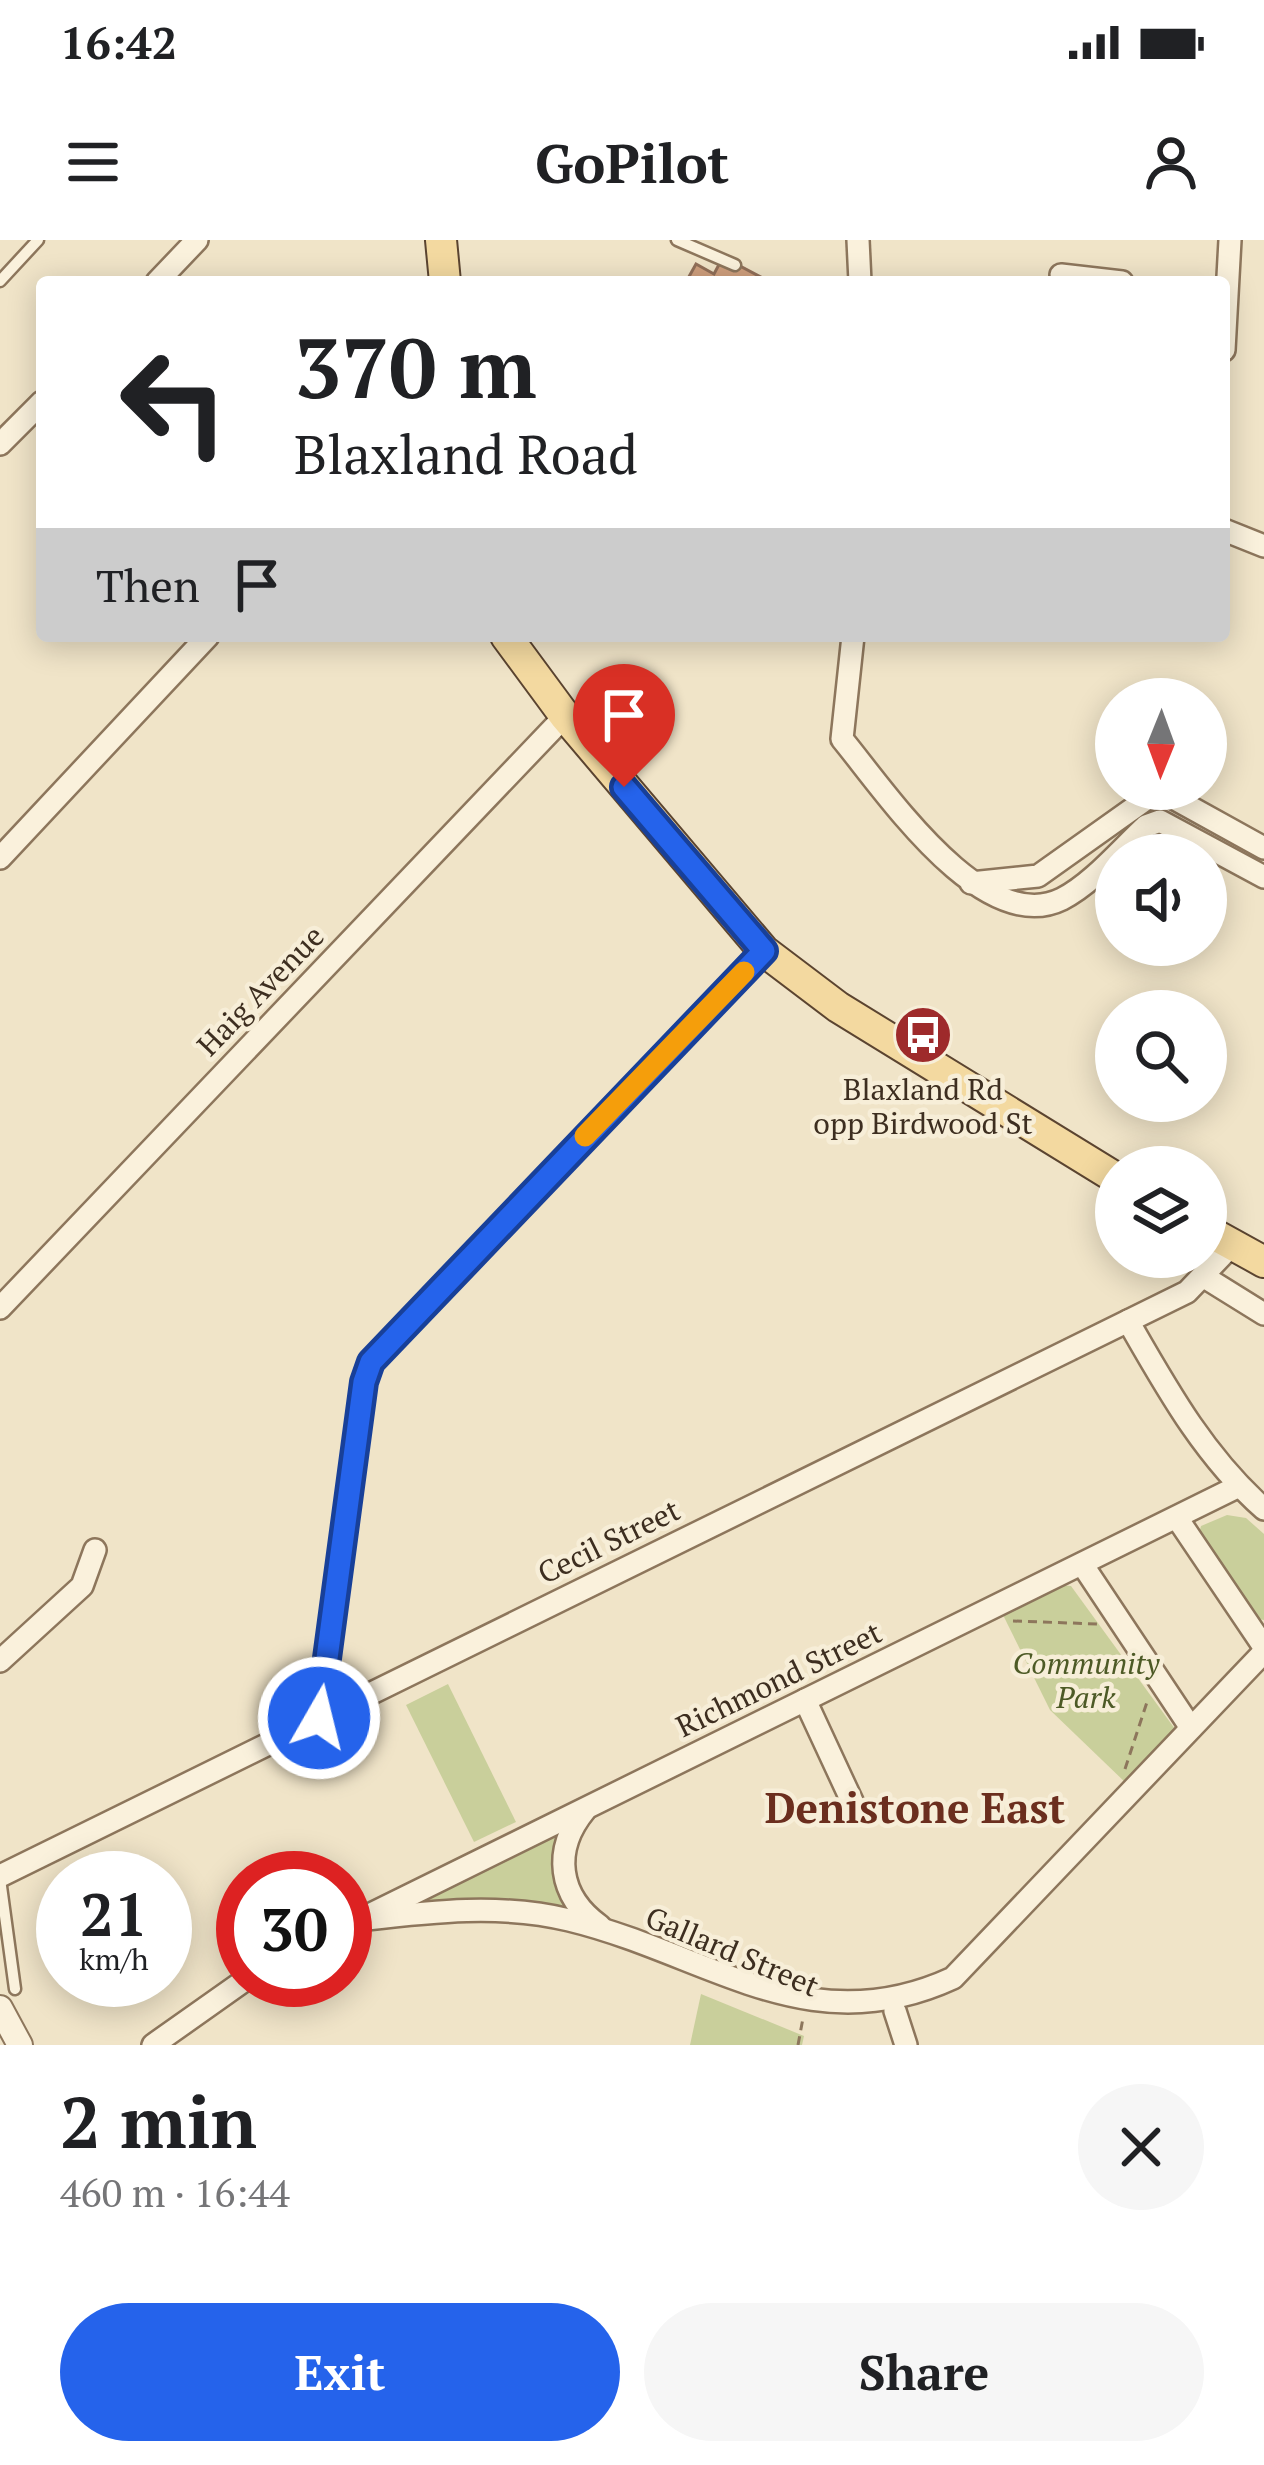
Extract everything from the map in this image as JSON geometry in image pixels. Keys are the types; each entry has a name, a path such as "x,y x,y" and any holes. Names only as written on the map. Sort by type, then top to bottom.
{"main road":[{"path":"441,240 445,276"},
{"path":"510,642 565,716 764,951 838,1007 1095,1165"},
{"path":"1227,1242 1264,1262"}],"street":[{"path":"163,276 197,240"},
{"path":"858,240 860,276"},
{"path":"1228,276 1230,240"},
{"path":"1061,275 1070,276"},
{"path":"2,440 36,408"},
{"path":"1230,532 1264,546"},
{"path":"0,858 202,642"},
{"path":"853,642 842,739 970,883 995,898 1027,905 1060,900 1147,826 1160,821 1264,877"},
{"name":"Haig Avenue","path":"0,1308 565,716"},
{"path":"970,883 1038,876 1159,790 1264,848"},
{"path":"319,1718 364,1382 371,1362 764,951"},
{"path":"1206,1278 1264,1313"},
{"name":"Cecil Street","path":"2,1875 1129,1321 1206,1278"},
{"path":"1129,1321 1176,1407 1239,1486 1264,1509"},
{"name":"Richmond Street","path":"372,1914 1239,1486"},
{"path":"1177,1518 1264,1650"},
{"path":"0,1661 82,1586 95,1550"},
{"path":"1082,1564 1191,1728"},
{"name":"Gallard Street","path":"372,1922 477,1910 526,1913 606,1930 804,2017 856,2021 895,2011 953,1978 1264,1650"},
{"path":"805,1700 857,1812"},
{"name":"Gallard Street","path":"588,1806 570,1828 564,1877 572,1899 606,1930"},
{"path":"7,1999 20,2045"},
{"path":"153,2045 216,2000"},
{"path":"895,2011 906,2045"}],"lane":[{"path":"0,281 38,240"},
{"path":"677,240 748,270"},
{"path":"2,1875 7,1999"}],"path":[{"path":"1012,1621 1094,1627 1114,1612"},
{"path":"1125,1768 1145,1701 1164,1687"},
{"path":"798,2045 804,2017"}],"green space":[{"path":"1227,1515 1246,1518 1264,1534 1264,1620 1253,1618 1197,1541 1201,1526"},
{"name":"Community Park","path":"1060,1585 1071,1586 1175,1729 1128,1785 1050,1710 1003,1615"},
{"path":"448,1684 516,1822 474,1842 406,1705"},
{"path":"564,1828 583,1919 406,1909 426,1897"},
{"path":"701,1994 804,2036 802,2045 690,2045"}],"building":[{"path":"723,257 759,276 689,276 696,264 714,274"}],"slow traffic":[{"path":"585,1136 744,972"}],"place":[{"name":"Blaxland Rd opp Birdwood St","path":"923,1035"}],"district":[{"name":"Denistone East","path":"915,1808"}],"route":[{"path":"319,1718 364,1382 371,1362 764,951 624,787"}]}
